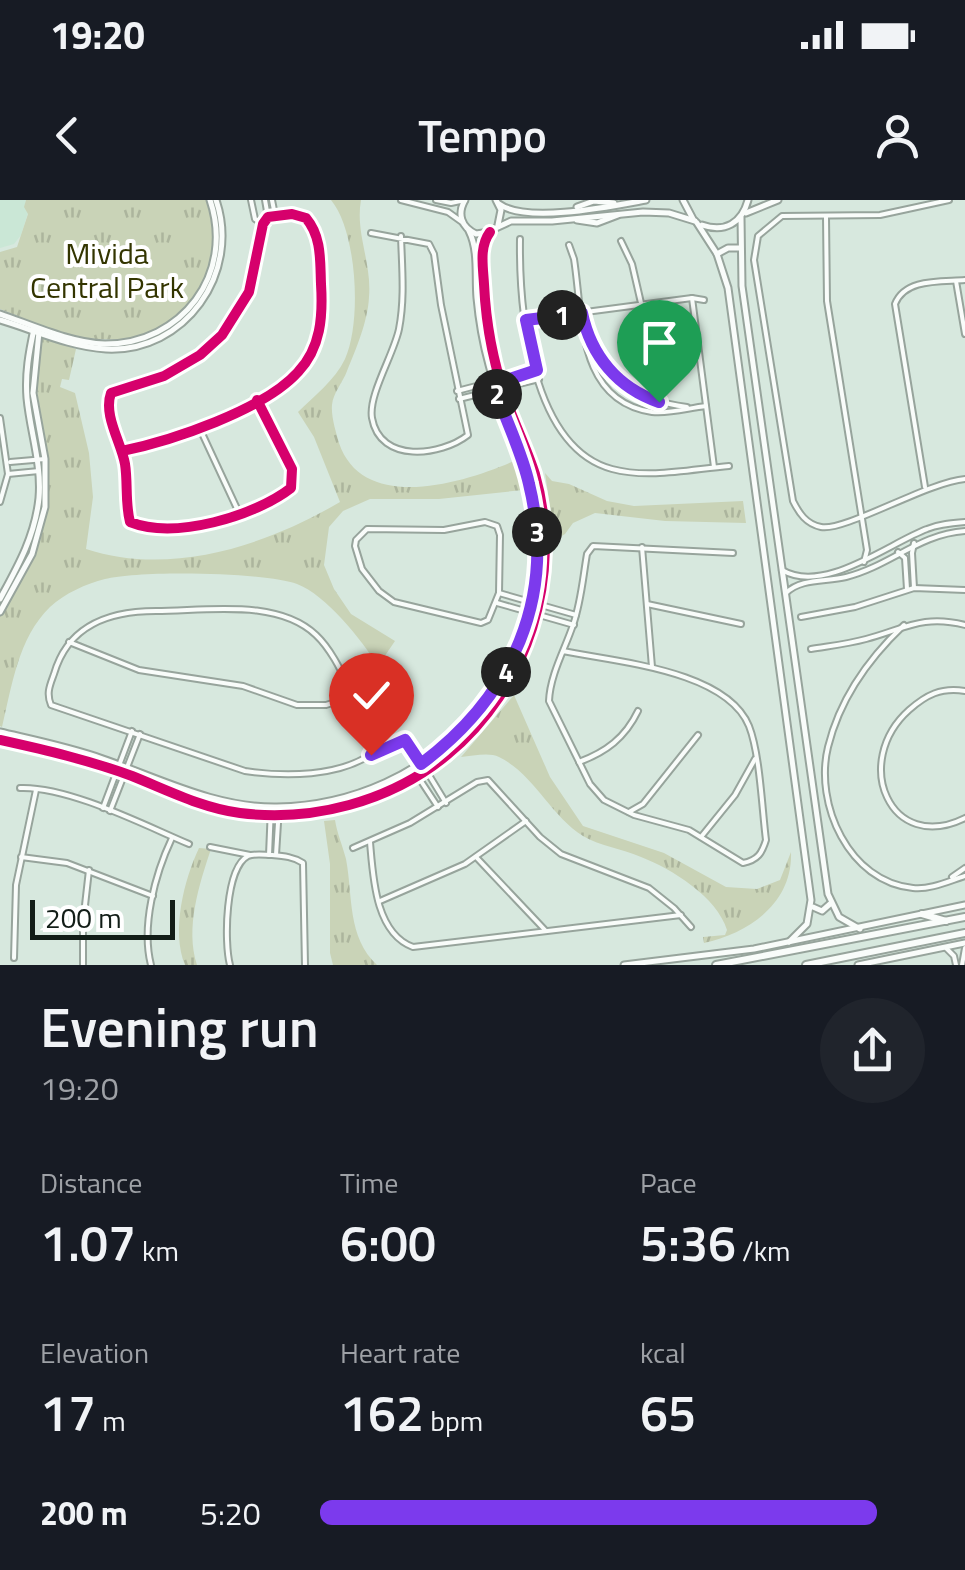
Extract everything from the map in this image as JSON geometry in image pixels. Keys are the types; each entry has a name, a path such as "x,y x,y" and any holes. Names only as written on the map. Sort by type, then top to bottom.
{"main road":[{"path":"922,914 947,921"},
{"path":"716,965 965,917"},
{"path":"806,965 965,932"}],"street":[{"path":"0,317 109,349 145,344 174,330 202,302 219,268 222,228 213,200"},
{"path":"251,200 256,222 263,224"},
{"path":"268,200 272,216"},
{"path":"401,200 448,212 467,228 483,234 510,220 656,212 706,228 725,228 778,200"},
{"path":"436,200 465,200"},
{"path":"0,732 62,746 214,799 275,811 356,795 415,772 462,731 494,692 533,613 537,555 533,500 480,324 475,246 460,212 465,200"},
{"path":"498,202 510,211 522,212 646,200"},
{"path":"684,200 717,254 728,288 811,905 804,929 790,942"},
{"path":"748,200 742,216 742,286 830,904 842,920 860,929"},
{"path":"948,200 880,215 790,215 773,221 758,236 754,260 792,501 806,520 822,528 925,489 965,479"},
{"path":"576,209 594,201 617,204"},
{"path":"498,202 502,216 483,246 486,307 498,386"},
{"path":"608,205 610,215"},
{"path":"576,209 577,218"},
{"path":"122,451 159,444 200,429 257,400 298,373 318,337 323,310 314,227 306,218 292,214 272,216 263,224 249,292 222,335 200,355 164,376 111,393 110,416 122,451 130,522 159,528 203,524 240,515 287,492 294,483 292,469 257,400"},
{"path":"577,218 597,223 619,214"},
{"path":"826,217 828,301 868,550 864,562"},
{"path":"371,233 401,236 429,244 433,249 468,435 428,452 406,453 393,447 382,437 372,417 372,405 390,362 404,304 401,236"},
{"path":"520,239 526,320 539,379 561,432 574,448 613,470 728,466"},
{"path":"621,241 632,264 641,305"},
{"path":"568,246 574,258 591,366 613,395 650,412 706,406"},
{"path":"717,254 728,248 740,248"},
{"path":"956,280 965,334"},
{"path":"925,489 895,304 901,292 911,286 965,280"},
{"path":"526,320 692,298 704,300"},
{"path":"692,298 714,467"},
{"path":"584,321 600,358 628,388 659,402 692,408"},
{"path":"0,612 28,563 40,531 46,497 27,394 27,364 37,329"},
{"path":"459,399 537,370"},
{"path":"457,391 539,379"},
{"path":"0,418 8,462 0,502"},
{"path":"200,429 240,515"},
{"path":"8,462 41,460"},
{"path":"8,474 42,471"},
{"path":"0,599 33,531 42,471"},
{"path":"782,570 797,576 864,562 926,529 965,522"},
{"path":"492,523 498,526 500,534 500,593 488,620 474,624 394,602 362,569 356,540 368,529 444,530 492,523"},
{"path":"786,593 798,584 852,575 940,533 965,530"},
{"path":"911,588 914,543"},
{"path":"564,651 652,669 708,687 742,714 751,730 766,840 762,854 743,862 689,830 629,812 597,794 550,701 564,651 574,625 586,554 593,546 733,554"},
{"path":"642,547 652,669"},
{"path":"898,552 905,558 911,588"},
{"path":"811,574 812,582"},
{"path":"800,616 855,607 911,588 965,590"},
{"path":"500,593 576,615"},
{"path":"497,603 574,625"},
{"path":"647,604 741,624"},
{"path":"373,753 374,744 354,696 317,636 295,620 267,612 121,612 88,626 68,642 48,690 51,705 225,766 266,774 328,770 357,761 405,740 446,802"},
{"path":"811,649 863,640 904,625 934,621 965,626"},
{"path":"904,625 881,647 846,698 827,752 828,802 844,842 867,869 882,878 911,888 965,876"},
{"path":"68,642 126,666 232,684 297,705 326,706 354,696"},
{"path":"965,691 939,690 911,708 895,723 884,742 880,764 882,786 902,816 928,826 943,826 965,818"},
{"path":"579,762 616,742 629,730 638,711"},
{"path":"110,811 132,731"},
{"path":"103,808 140,734"},
{"path":"629,812 646,800 698,735"},
{"path":"0,740 122,769"},
{"path":"701,837 735,795 755,760"},
{"path":"415,772 438,808"},
{"path":"352,848 438,808 477,782 488,780 561,854 640,884 682,915 691,927"},
{"path":"20,788 103,808 189,844"},
{"path":"14,958 16,885 36,789"},
{"path":"646,800 646,818"},
{"path":"272,855 275,811"},
{"path":"380,901 476,857 526,820"},
{"path":"151,965 149,929 153,896 172,836"},
{"path":"370,840 388,927 401,941 413,946 682,915"},
{"path":"210,847 297,858 304,867 306,965"},
{"path":"230,965 226,917 236,876 250,855"},
{"path":"21,857 89,870 153,896"},
{"path":"476,857 546,932"},
{"path":"946,882 965,868"},
{"path":"83,965 89,870"},
{"path":"811,905 820,911 830,904"},
{"path":"624,965 790,942 965,905"},
{"path":"858,965 965,946 959,965"},
{"path":"946,948 959,965"}],"shaded area":[{"path":"0,200 26,200 28,213 14,244 0,248"}],"green space":[{"name":"Mivida Central Park","path":"26,200 207,200 214,237 207,275 187,308 173,321 134,338 83,338 0,309 0,252 17,247 28,214"},
{"path":"331,200 361,200 360,224 369,284 364,325 332,405 339,443 351,465 369,479 392,486 417,487 443,484 514,461 523,490 439,499 370,499 343,511 329,527 324,565 334,589 351,614 395,641 378,666 331,608 297,584 231,575 122,576 76,590 39,619 23,648 0,726 0,615 33,560 48,507 48,459 37,391 41,340 44,337 76,349 69,380 62,379 60,387 75,393 89,453 93,497 86,549 118,557 184,558 250,543 312,518 340,502 314,437 298,412 341,367 354,323 351,254 340,214"},
{"path":"545,473 552,481 607,501 634,506 743,501 746,523 665,521 595,513 573,523 555,540"},
{"path":"514,695 550,777 583,826 664,853 726,887 757,889 780,880 791,852 790,870 776,901 737,932 704,943 703,937 725,935 727,930 714,906 692,886 653,862 583,836 522,774 499,757 461,757"},
{"path":"335,820 346,859 356,929 367,954 377,965 333,965 330,864 324,821"},
{"path":"199,848 211,849 193,922 197,965 185,965 179,921"}],"cycle path":[{"path":"122,451 190,432 240,411 263,399 283,386 306,363 321,320 320,258 311,225 306,218 292,214 268,217 263,224 249,292 222,335 200,355 164,376 111,393 109,410 125,464 130,522 148,527 191,527 257,508 291,488 292,469 257,400"},
{"path":"0,740 100,765 212,807 267,815 322,811 375,796 425,771 475,728 518,664 532,628 545,552 535,474 505,395 489,332 482,257 490,232"}],"route":[{"path":"371,755 405,740 421,764 443,748 494,692 524,630 536,575 536,520 527,476 496,390 503,389 501,382 537,370 526,320 582,313 605,366 637,394 659,402"}]}
